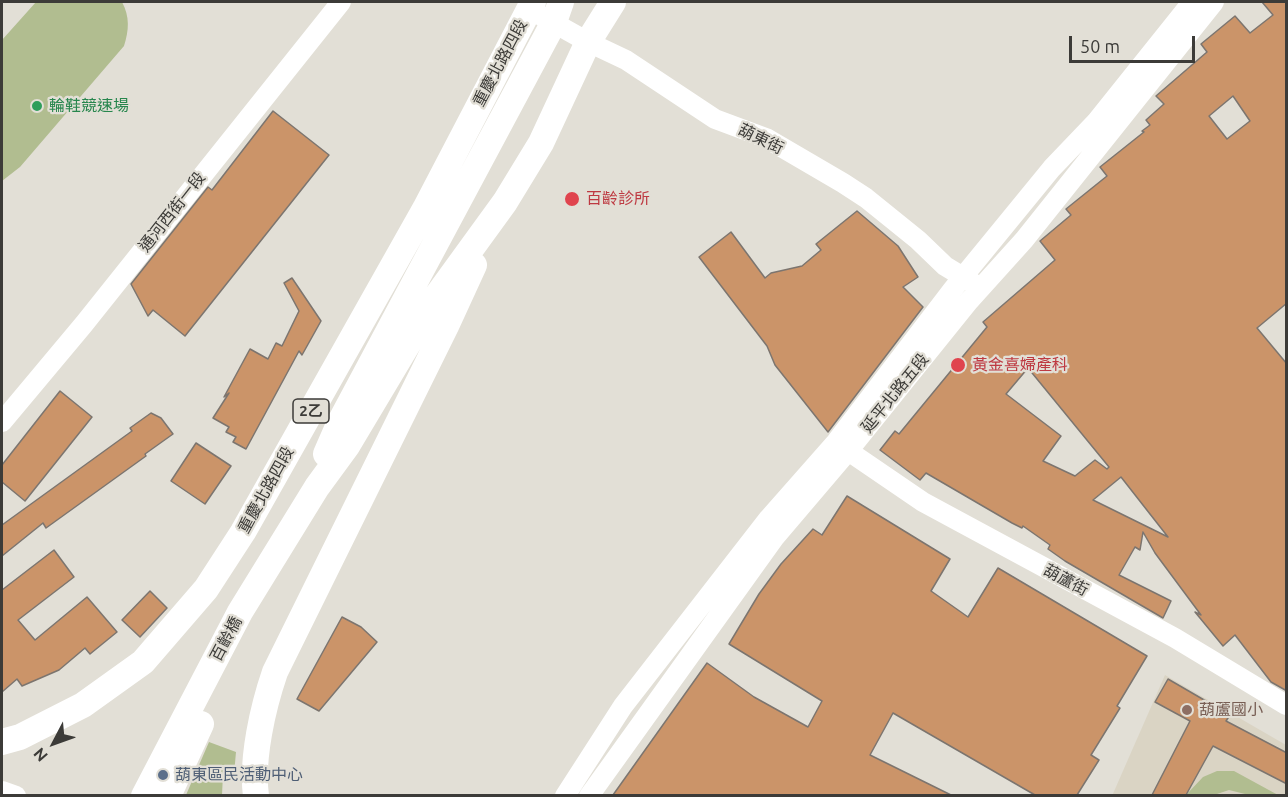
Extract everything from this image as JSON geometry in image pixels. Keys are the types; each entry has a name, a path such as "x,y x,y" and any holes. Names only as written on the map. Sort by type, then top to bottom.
{"main road":[{"path":"256,795 254,778 261,727 275,672 505,202 541,143 588,42 613,2"},
{"name":"重慶北路四段","path":"2,742 20,737 83,705 143,662 206,589 243,532 425,209 531,5"},
{"path":"168,795 280,558 340,422 557,12"},
{"name":"百齡橋","path":"144,795 240,612 316,487 353,436 436,297 505,202"}],"street":[{"name":"通河西街一段","path":"2,422 84,324 341,2"},
{"path":"843,446 963,278 1052,168 1096,122 1192,2"},
{"name":"延平北路五段","path":"589,795 745,577 843,446 1024,240 1214,2"},
{"name":"葫東街","path":"531,5 557,12 588,42 626,60 715,118 766,138 843,183 866,198 945,266 980,288"},
{"name":"延平北路五段","path":"565,795 623,706 769,518 843,446"},
{"name":"葫蘆街","path":"843,446 923,502 1175,638 1287,705"},
{"path":"2,791 16,795"}],"shaded area":[{"name":"葫蘆國小","path":"1165,675 1286,745 1286,795 1112,796"}],"green space":[{"name":"輪鞋競速場","path":"36,2 122,2 128,24 127,34 124,46 20,167 2,181 2,40"},
{"path":"209,742 236,752 234,774 223,774 222,795 186,795"},
{"path":"1217,771 1234,771 1278,795 1249,795 1229,790 1214,795 1186,795 1203,777"}],"building":[{"path":"1262,2 1287,2 1287,303 1257,328 1287,364 1287,691 1271,682 1235,635 1223,646 1195,612 1201,615 1155,553 1143,532 1140,550 1135,547 1119,575 1171,601 1163,618 1065,561 1048,549 1050,545 1023,526 1022,528 1012,523 926,473 920,480 880,450 895,431 899,434 987,327 983,322 1055,260 1040,241 1071,215 1066,209 1107,176 1100,167 1150,125 1146,120 1164,104 1156,96 1207,52 1201,44 1235,16 1250,33 1273,15","holes":["1233,96 1250,121 1227,139 1209,116","1028,368 1109,467 1107,469 1095,460 1075,476 1043,461 1061,436 1006,394","1121,477 1168,537 1093,500"]},
{"path":"273,111 329,155 185,336 153,310 148,316 131,284 208,187 212,190"},
{"path":"857,211 898,246 918,277 903,287 923,307 828,432 775,365 767,346 699,257 731,232 765,278 771,273 802,266 821,250 816,244"},
{"path":"292,278 321,321 302,355 299,351 246,449 233,442 236,437 226,432 229,427 213,418 229,393 224,397 250,349 268,359 276,343 282,346 299,311 284,283"},
{"path":"60,391 92,417 25,501 2,482 2,465"},
{"path":"151,413 161,418 173,434 46,528 43,523 2,556 2,525 132,431 130,428"},
{"path":"196,443 231,466 205,504 171,481"},
{"path":"847,496 950,559 931,591 968,617 998,568 1147,656 1117,706 1120,708 1091,755 1099,760 1077,795 1035,795 893,713 870,755 951,795 613,795 707,663 754,697 808,727 822,701 729,644 759,594 781,564 813,529 822,535"},
{"path":"54,550 74,577 18,620 35,640 87,597 117,632 90,654 85,648 59,670 22,686 17,679 2,692 2,590"},
{"path":"150,591 167,608 140,637 122,620"},
{"path":"342,617 361,627 377,642 319,711 297,699"},
{"path":"1168,679 1230,715 1226,721 1287,753 1287,784 1213,746 1186,795 1152,795 1190,721 1155,702"}],"place":[{"name":"輪鞋競速場","path":"37,106"},
{"name":"百齡診所","path":"572,199"},
{"name":"黃金喜婦產科","path":"958,365"},
{"name":"葫蘆國小","path":"1187,710"},
{"name":"葫東區民活動中心","path":"163,775"}]}
